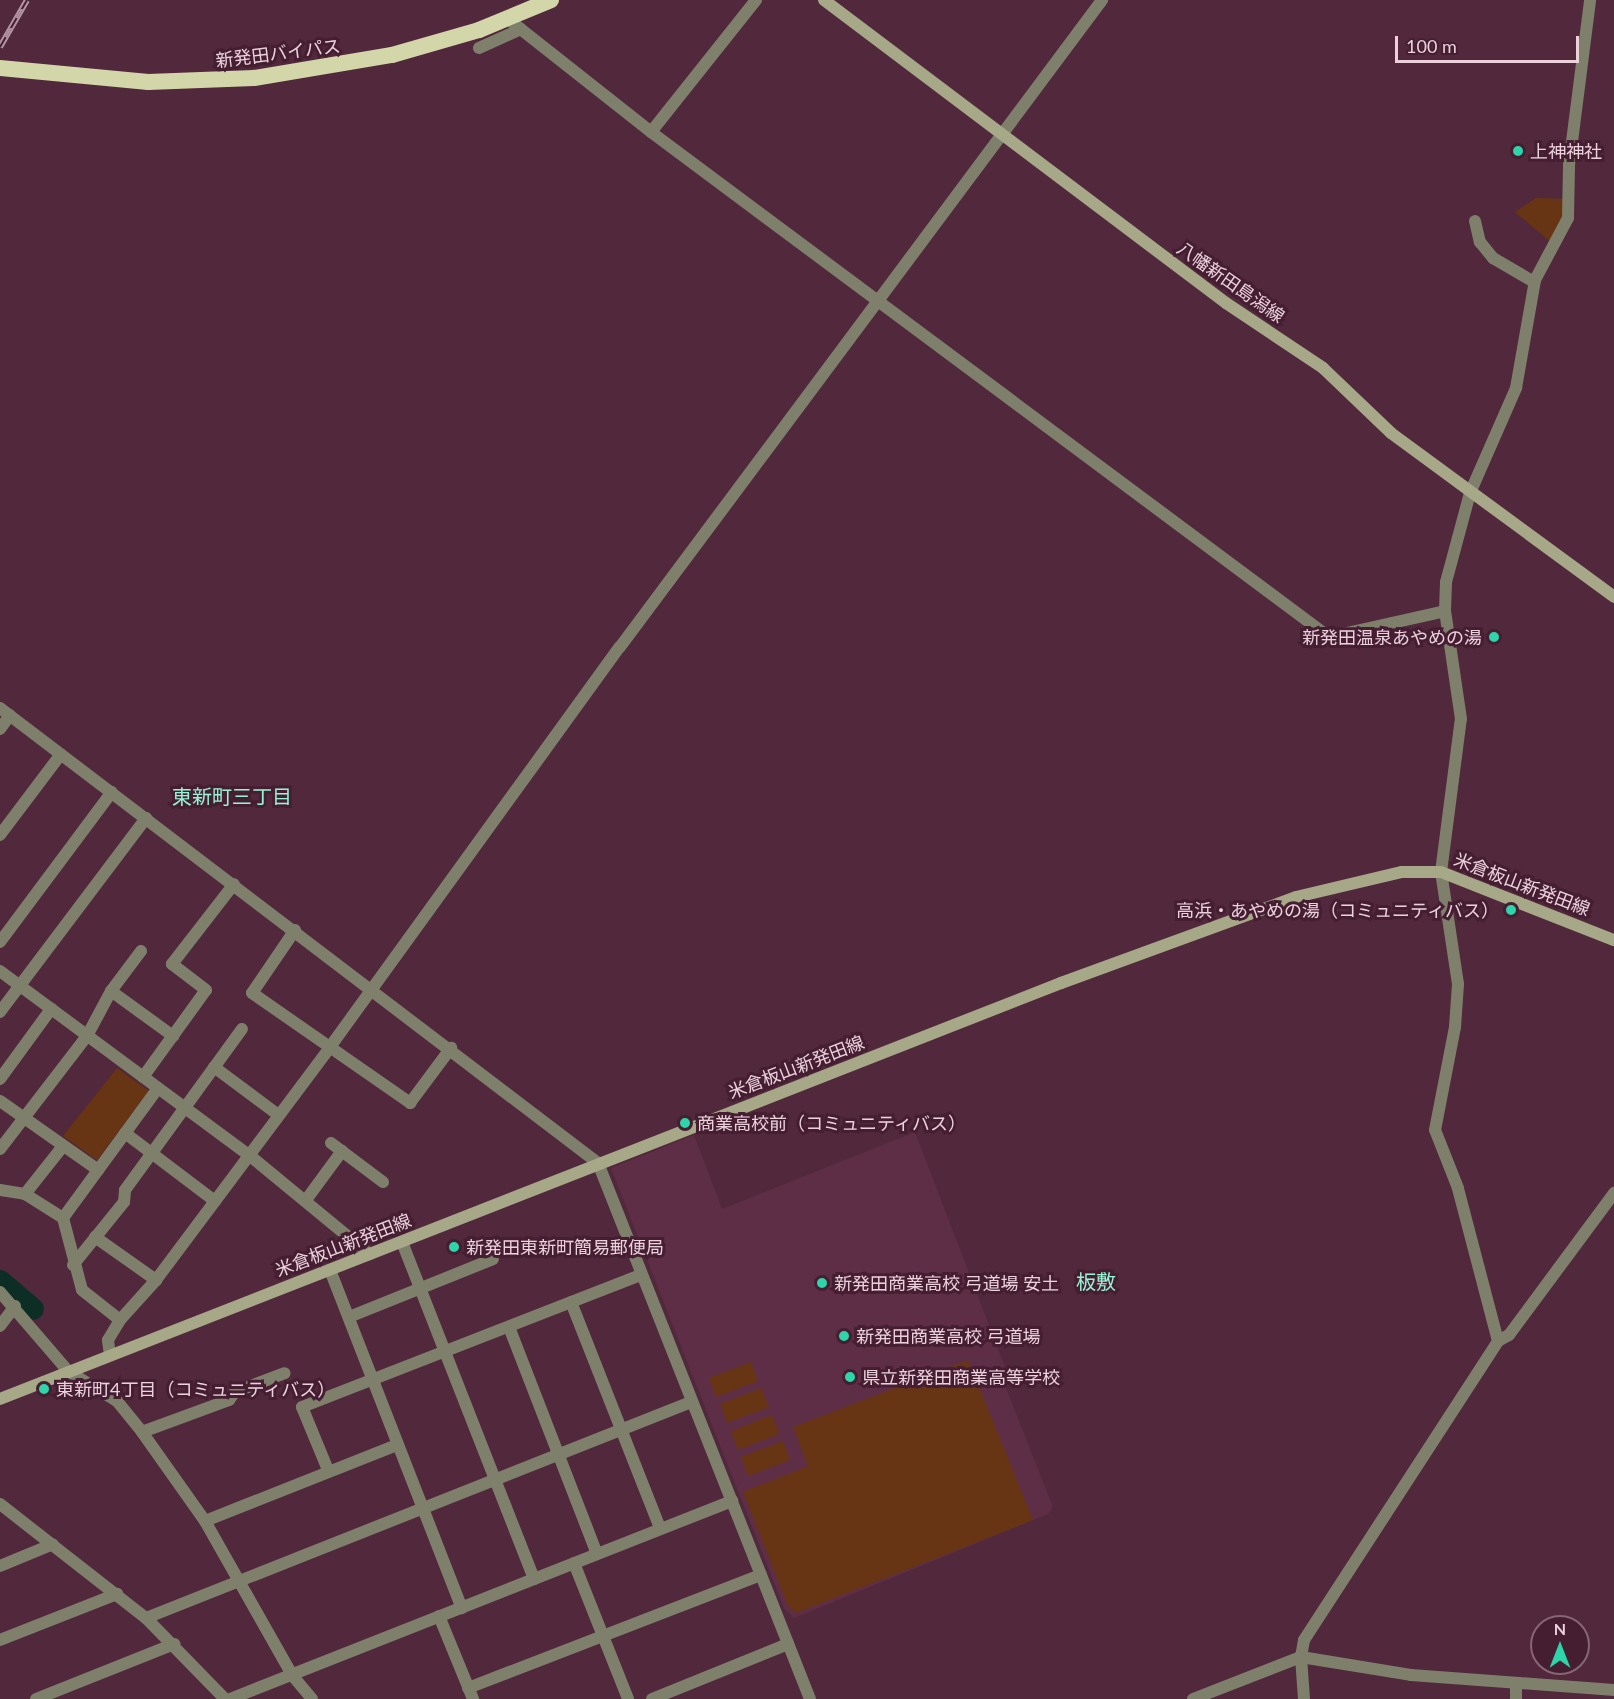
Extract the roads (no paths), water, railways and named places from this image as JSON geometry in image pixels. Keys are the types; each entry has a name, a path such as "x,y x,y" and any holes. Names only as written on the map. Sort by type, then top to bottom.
{"highway":[{"name":"新発田バイパス","path":"1,68 148,82 254,78 392,55 515,24 551,0"}],"main road":[{"name":"八幡新田島潟線","path":"824,0 1226,303 1323,368 1391,433 1614,597"},
{"name":"米倉板山新発田線","path":"0,1398 1061,983 1296,897 1402,872 1441,872 1614,940"}],"street":[{"path":"651,132 756,0"},
{"path":"110,1355 108,1340 120,1320 156,1280 277,1114 330,1047 620,647 1102,0"},
{"path":"1498,1341 1461,1198 1435,1130 1455,1027 1458,984 1441,872 1461,718 1445,611 1446,582 1470,493 1516,388 1534,282 1568,219 1569,165 1590,0"},
{"path":"480,48 515,24 651,132 1329,637 1445,611"},
{"path":"1475,221 1480,242 1493,258 1534,282"},
{"path":"0,729 5,712 451,1048 598,1164 640,1275 810,1699"},
{"path":"0,835 61,754"},
{"path":"0,942 112,792"},
{"path":"0,1012 146,818"},
{"path":"142,1077 206,990 172,964 234,884"},
{"path":"295,930 252,993 410,1103 451,1048"},
{"path":"0,1149 87,1036 111,991 141,951"},
{"path":"0,971 249,1155 369,1254"},
{"path":"111,991 172,1036"},
{"path":"0,1079 51,1009"},
{"path":"73,1265 124,1202 125,1190 242,1029"},
{"path":"214,1067 277,1114"},
{"path":"63,1218 158,1088"},
{"path":"0,1101 98,1170"},
{"path":"125,1133 215,1201"},
{"path":"331,1143 383,1182"},
{"path":"25,1194 63,1146"},
{"path":"306,1200 342,1151"},
{"path":"0,1190 25,1194 63,1218 73,1265 82,1290 120,1320"},
{"path":"1304,1699 1300,1657 1304,1640 1498,1341 1509,1335 1614,1193"},
{"path":"95,1237 156,1280"},
{"path":"402,1242 534,1579"},
{"path":"349,1317 493,1259"},
{"path":"330,1269 462,1608"},
{"path":"328,1470 302,1407 640,1275"},
{"path":"0,1292 15,1306 68,1371 117,1401 142,1432 205,1521 241,1580 292,1675 312,1699"},
{"path":"571,1302 660,1528"},
{"path":"0,1326 15,1306"},
{"path":"509,1328 597,1554"},
{"path":"142,1432 229,1400 235,1392 285,1373"},
{"path":"146,1618 691,1402"},
{"path":"205,1521 397,1444"},
{"path":"230,1699 732,1501"},
{"path":"0,1504 146,1618 174,1644 225,1699"},
{"path":"0,1566 53,1544"},
{"path":"574,1563 628,1699"},
{"path":"439,1616 470,1694 762,1575"},
{"path":"0,1640 117,1594"},
{"path":"36,1699 174,1644"},
{"path":"652,1699 788,1644"},
{"path":"1193,1699 1300,1657 1411,1675 1614,1690"},
{"path":"1516,1684 1516,1699"}],"waterway":[{"path":"0,1281 33,1309"}],"railway":[{"path":"0,47 27,0"}],"place":[{"name":"上神神社","path":"1518,151"},
{"name":"新発田温泉あやめの湯","path":"1494,637"},
{"name":"高浜・あやめの湯（コミュニティバス）","path":"1511,910"},
{"name":"商業高校前（コミュニティバス）","path":"685,1123"},
{"name":"新発田東新町簡易郵便局","path":"454,1247"},
{"name":"新発田商業高校 弓道場 安土","path":"822,1283"},
{"name":"新発田商業高校 弓道場","path":"844,1336"},
{"name":"県立新発田商業高等学校","path":"850,1377"},
{"name":"東新町4丁目（コミュニティバス）","path":"44,1389"}],"district":[{"name":"東新町三丁目","path":"232,796"},
{"name":"板敷","path":"1096,1281"}]}
